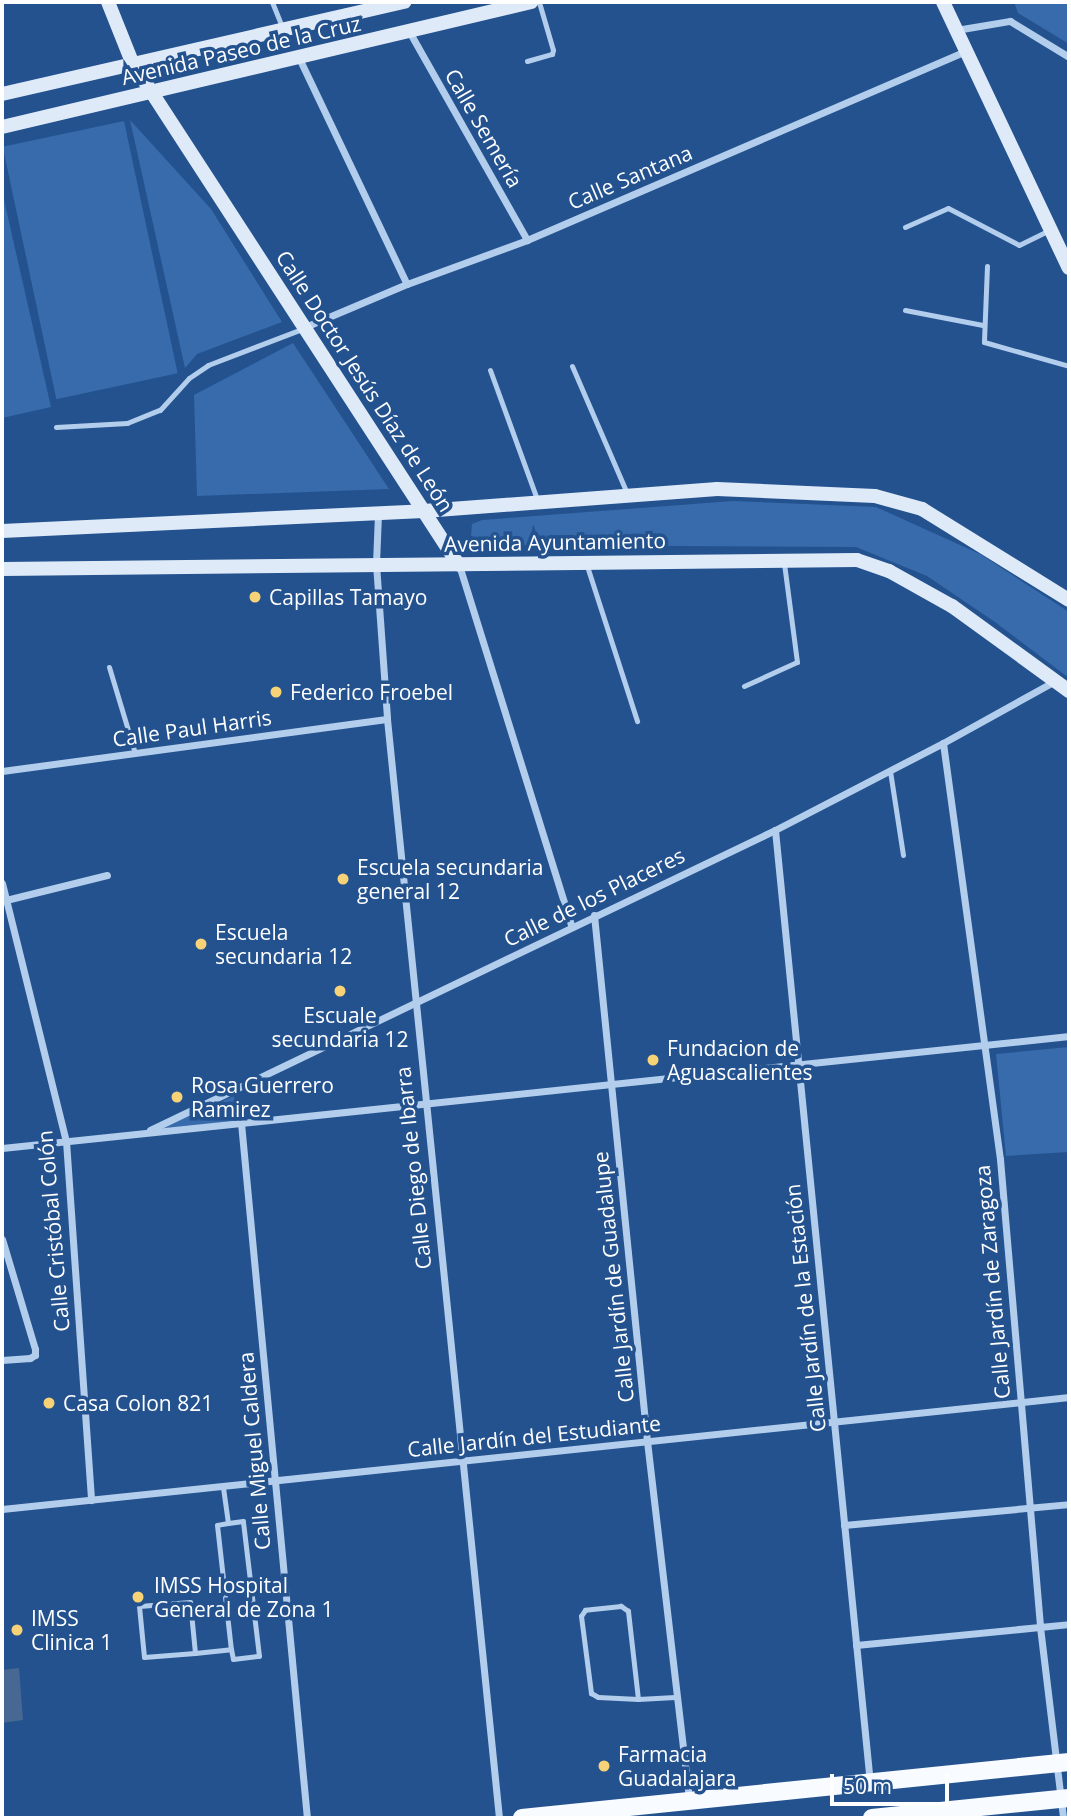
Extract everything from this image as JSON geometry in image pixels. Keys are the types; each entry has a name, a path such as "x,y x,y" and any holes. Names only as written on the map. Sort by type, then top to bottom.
{"main road":[{"name":"Calle Doctor Jesús Díaz de León","path":"107,2 132,62 458,564"},
{"name":"Avenida Paseo de la Cruz","path":"2,127 410,33 531,2"},
{"path":"943,2 1069,268"},
{"name":"Avenida Paseo de la Cruz","path":"2,94 396,3"},
{"name":"Avenida Ayuntamiento","path":"2,531 424,511 717,489 875,496 922,509 1069,600"},
{"name":"Avenida Ayuntamiento","path":"2,569 857,560 889,570 952,606 1069,691"},
{"path":"523,1818 1062,1763"},
{"path":"872,1818 1065,1799"}],"street":[{"path":"955,30 1010,20 1069,57"},
{"name":"Calle Semería","path":"410,33 527,240"},
{"name":"Calle Santana","path":"305,327 407,284 527,240 965,51"},
{"path":"299,58 407,284"},
{"name":"Calle Diego de Ibarra","path":"377,513 376,564 387,719 424,1104 499,1818"},
{"name":"Calle Doctor Jesús Díaz de León","path":"458,564 572,927"},
{"name":"Calle de los Placeres","path":"143,1133 775,830 891,771 1055,681"},
{"name":"Calle Paul Harris","path":"2,771 387,719"},
{"name":"Calle Jardín de Zaragoza","path":"943,743 1000,1159 1040,1627 1062,1763 1065,1799 1063,1818"},
{"name":"Calle Jardín de la Estación","path":"775,830 870,1783"},
{"path":"6,900 107,875"},
{"name":"Calle Cristóbal Colón","path":"2,883 66,1141 91,1500"},
{"name":"Calle Jardín de Guadalupe","path":"594,915 647,1441 689,1801"},
{"path":"2,1148 1069,1036"},
{"name":"Calle Miguel Caldera","path":"241,1123 307,1818"},
{"path":"2,1240 36,1349 35,1355 30,1358 2,1360"},
{"name":"Calle Jardín del Estudiante","path":"2,1509 1069,1397"},
{"path":"844,1525 1069,1504"},
{"path":"856,1645 1069,1624"}],"lane":[{"path":"272,2 283,29"},
{"path":"527,61 552,54 553,50 539,2"},
{"path":"905,227 948,208 1019,245 1050,230"},
{"path":"987,267 985,342 1069,366"},
{"path":"905,310 984,325"},
{"path":"56,427 127,423 160,410 189,378 208,365 305,327"},
{"path":"572,366 628,496"},
{"path":"490,370 538,502"},
{"path":"744,686 797,662 783,561"},
{"path":"586,563 637,721"},
{"path":"109,667 135,753"},
{"path":"891,771 904,855"},
{"path":"223,1486 228,1523"},
{"path":"243,1521 259,1656 233,1659 217,1525 228,1523 243,1521"},
{"path":"195,1653 190,1602 139,1606 144,1657 195,1653 231,1649"},
{"path":"638,1699 628,1611 621,1606 585,1610 581,1616 591,1693 598,1697 638,1699 675,1697"}],"shaded area":[{"path":"1014,2 1069,2 1069,44 1018,13"},
{"path":"130,120 211,209 282,322 197,354 185,368"},
{"path":"124,121 178,373 56,399 3,147"},
{"path":"2,191 51,407 2,418"},
{"path":"293,343 389,489 197,496 194,395"},
{"path":"733,501 876,507 980,554 1069,612 1069,678 995,622 927,576 856,547 492,545 478,544 471,535 472,524 482,520"},
{"path":"1069,1047 1069,1152 1006,1156 996,1054"},
{"path":"234,1096 240,1120 152,1131"},
{"path":"19,1668 23,1720 2,1723 2,1670"}],"place":[{"name":"Capillas Tamayo","path":"255,597"},
{"name":"Federico Froebel","path":"276,692"},
{"name":"Escuela secundaria general 12","path":"343,879"},
{"name":"Escuela secundaria 12","path":"201,944"},
{"name":"Escuale secundaria 12","path":"340,991"},
{"name":"Fundacion de Aguascalientes","path":"653,1060"},
{"name":"Rosa Guerrero Ramirez","path":"177,1097"},
{"name":"Casa Colon 821","path":"49,1403"},
{"name":"IMSS Hospital General de Zona 1","path":"138,1597"},
{"name":"IMSS Clinica 1","path":"17,1630"},
{"name":"Farmacia Guadalajara","path":"604,1766"}]}
